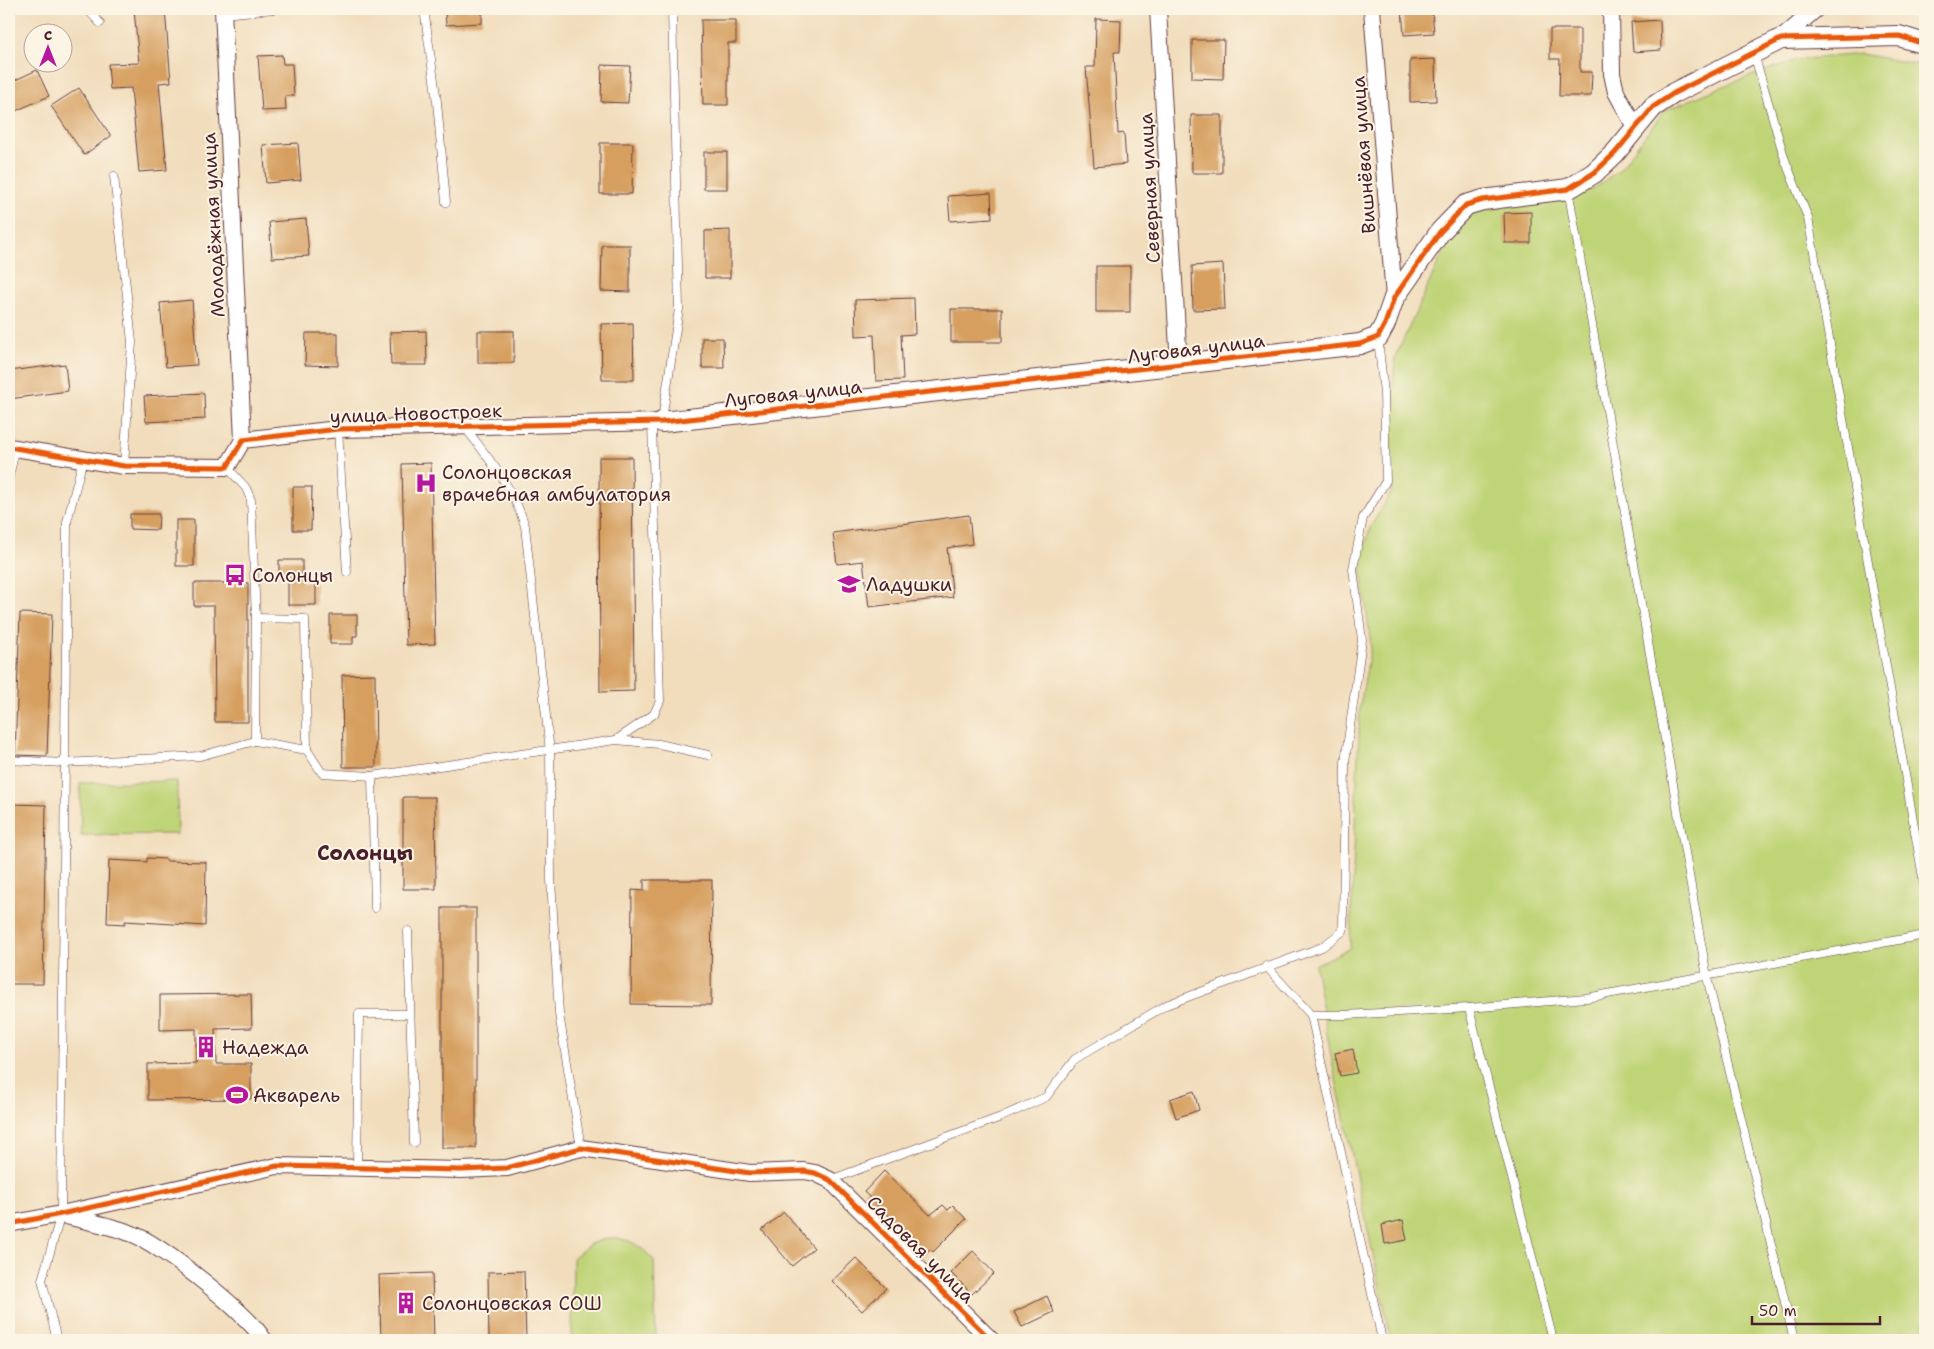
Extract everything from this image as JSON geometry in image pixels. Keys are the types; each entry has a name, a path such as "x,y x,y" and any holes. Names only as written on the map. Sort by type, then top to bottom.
{"street":[{"name":"Северная улица","path":"1158,9 1179,365"},
{"name":"Вишнёвая улица","path":"1372,9 1394,298"},
{"path":"1611,9 1612,74 1616,92 1635,127"},
{"path":"1378,337 1385,324 1394,298 1440,232 1466,205 1483,200 1568,189 1594,174 1653,107 1674,92 1781,39 1816,9"},
{"name":"Молодёжная улица","path":"223,11 244,440"},
{"path":"1781,39 1899,36 1925,44"},
{"name":"Луговая улица","path":"657,422 1360,344 1378,337"},
{"name":"улица Новостроек","path":"244,440 338,429 657,422"},
{"path":"12,447 124,466 228,467 244,440"},
{"path":"9,1224 277,1166 461,1170 507,1168 581,1148 750,1173 804,1171 815,1173 830,1180"},
{"name":"Садовая улица","path":"830,1180 990,1340"},
{"path":"61,1214 132,1233 164,1252 230,1304 264,1340"}],"lane":[{"path":"87,9 100,23"},
{"path":"223,11 275,9"},
{"path":"424,9 446,202"},
{"path":"616,740 654,714 660,701 657,422 679,308 672,9"},
{"path":"1753,52 1786,160 1808,218 1925,889"},
{"path":"114,176 132,342 124,466"},
{"path":"1568,189 1707,977 1794,1340"},
{"path":"830,1180 1001,1117 1046,1097 1075,1060 1166,1005 1266,966 1322,947 1343,931 1345,762 1362,640 1353,569 1363,518 1386,481 1384,393 1378,337"},
{"path":"463,425 508,484 519,506 524,526 550,752 551,880 559,1014 581,1148"},
{"path":"338,429 347,572"},
{"path":"9,476 12,447"},
{"path":"57,1340 42,1280 61,1214 67,522 84,458"},
{"path":"228,467 246,488 251,500 256,618 255,741"},
{"path":"256,618 305,619 307,750 322,773 372,776 550,752 616,740 659,744 708,755"},
{"path":"9,760 64,763 200,756 255,741 307,750"},
{"path":"372,776 375,908"},
{"path":"408,931 414,1143"},
{"path":"1311,1015 1345,1015 1469,1008 1586,998 1925,935"},
{"path":"1266,966 1311,1015 1382,1340"},
{"path":"1469,1008 1553,1340"},
{"path":"357,1167 359,1014 410,1014"}],"green space":[{"path":"1861,54 1925,66 1925,1340 1391,1340 1331,1056 1315,965 1350,948 1360,706 1371,646 1360,562 1370,528 1392,491 1389,435 1395,358 1447,244 1473,211 1548,202 1595,188 1619,170 1664,111 1726,85 1796,60"},
{"path":"177,781 178,834 81,835 80,783"},
{"path":"607,1238 622,1239 633,1243 654,1260 656,1340 572,1340 573,1258 590,1244"}],"building":[{"path":"134,9 165,9 171,82 159,83 167,170 139,172 131,88 110,89 108,64 139,63"},
{"path":"445,9 482,9 482,23 446,25"},
{"path":"1402,9 1432,9 1434,33 1404,35"},
{"path":"1096,19 1121,20 1120,52 1114,52 1118,134 1124,133 1126,164 1094,167 1086,67 1095,67"},
{"path":"701,20 736,20 736,43 728,43 728,105 703,105"},
{"path":"1660,20 1661,50 1633,52 1631,22"},
{"path":"1550,29 1580,29 1580,72 1592,72 1591,96 1559,96 1560,59 1550,59"},
{"path":"1192,40 1224,40 1223,79 1192,78"},
{"path":"282,55 283,64 292,64 294,96 285,96 286,110 262,111 258,56"},
{"path":"1435,59 1436,101 1410,102 1410,60"},
{"path":"602,65 630,66 628,103 601,102"},
{"path":"33,72 38,72 49,96 9,114 9,83"},
{"path":"79,88 111,136 84,155 51,106"},
{"path":"1191,115 1222,115 1222,173 1192,173"},
{"path":"298,143 301,180 266,183 263,145"},
{"path":"600,143 633,143 632,194 600,194"},
{"path":"704,152 727,152 727,189 704,189"},
{"path":"991,193 992,218 950,221 948,196"},
{"path":"1531,212 1531,243 1505,243 1504,213"},
{"path":"306,219 309,256 272,258 269,222"},
{"path":"730,230 730,278 705,278 705,231"},
{"path":"602,245 630,245 630,292 601,291"},
{"path":"1223,264 1225,309 1193,310 1192,266"},
{"path":"1096,266 1130,266 1130,312 1096,312"},
{"path":"914,298 915,334 901,335 903,380 876,381 874,335 856,336 855,300"},
{"path":"192,300 197,365 166,367 160,303"},
{"path":"951,309 1002,309 1002,342 951,342"},
{"path":"633,323 634,380 602,380 601,324"},
{"path":"426,331 427,365 391,365 390,332"},
{"path":"478,331 514,331 514,363 478,363"},
{"path":"306,333 338,333 338,366 305,365"},
{"path":"702,338 723,338 724,368 702,368"},
{"path":"65,364 68,391 9,399 9,371"},
{"path":"204,393 205,419 146,422 144,396"},
{"path":"599,457 632,457 634,691 600,692"},
{"path":"431,463 435,644 406,645 402,464"},
{"path":"293,487 312,487 311,530 293,530"},
{"path":"130,514 159,514 158,530 130,529"},
{"path":"969,515 972,544 947,548 953,597 869,607 863,561 837,564 833,533"},
{"path":"176,520 194,520 194,566 176,566"},
{"path":"279,560 302,560 302,582 316,582 316,605 288,605 288,576 279,576"},
{"path":"194,583 248,583 248,722 215,722 214,606 194,606"},
{"path":"20,613 52,614 47,756 15,755"},
{"path":"330,615 357,615 357,636 353,636 353,644 330,644"},
{"path":"375,674 376,767 343,767 342,675"},
{"path":"403,797 435,797 436,889 403,889"},
{"path":"12,804 46,805 43,984 9,984"},
{"path":"147,858 166,859 166,861 206,862 205,926 125,921 125,924 107,923 109,860 147,862"},
{"path":"644,880 712,880 711,1005 631,1004 632,890 644,891"},
{"path":"442,908 476,908 476,1148 442,1148"},
{"name":"Надежда","path":"251,994 252,1028 215,1029 216,1064 251,1064 251,1099 148,1100 148,1064 196,1063 196,1029 160,1030 160,995"},
{"path":"1353,1049 1357,1073 1340,1076 1335,1053"},
{"path":"1194,1091 1199,1110 1176,1118 1170,1099"},
{"path":"884,1171 930,1215 943,1205 948,1210 953,1205 966,1219 933,1252 930,1249 922,1257 901,1237 906,1232 864,1192"},
{"path":"784,1212 814,1248 792,1266 762,1230"},
{"path":"1403,1220 1407,1240 1385,1244 1382,1225"},
{"path":"973,1251 994,1273 972,1294 951,1273"},
{"path":"856,1258 886,1288 862,1311 832,1281"},
{"path":"524,1271 526,1340 489,1340 488,1272"},
{"path":"432,1273 434,1340 381,1340 379,1275"},
{"path":"1047,1296 1054,1312 1022,1327 1014,1312"}],"cycle path":[{"path":"9,447 124,466 227,467 243,440 338,429 662,422 1360,344 1378,337 1385,324 1394,298 1440,232 1466,205 1483,200 1568,189 1594,173 1615,153 1653,107 1674,93 1781,39 1899,36 1925,44"},
{"path":"9,1224 277,1166 461,1170 507,1168 581,1148 750,1173 804,1171 815,1173 830,1180 991,1340"}],"place":[{"name":"Солонцовская врачебная амбулатория","path":"426,483"},
{"name":"Солонцы","path":"235,575"},
{"name":"Ладушки","path":"849,584"},
{"name":"Надежда","path":"206,1047"},
{"name":"Акварель","path":"237,1095"},
{"name":"Солонцовская СОШ","path":"406,1303"}],"district":[{"name":"Солонцы","path":"365,853"}]}
